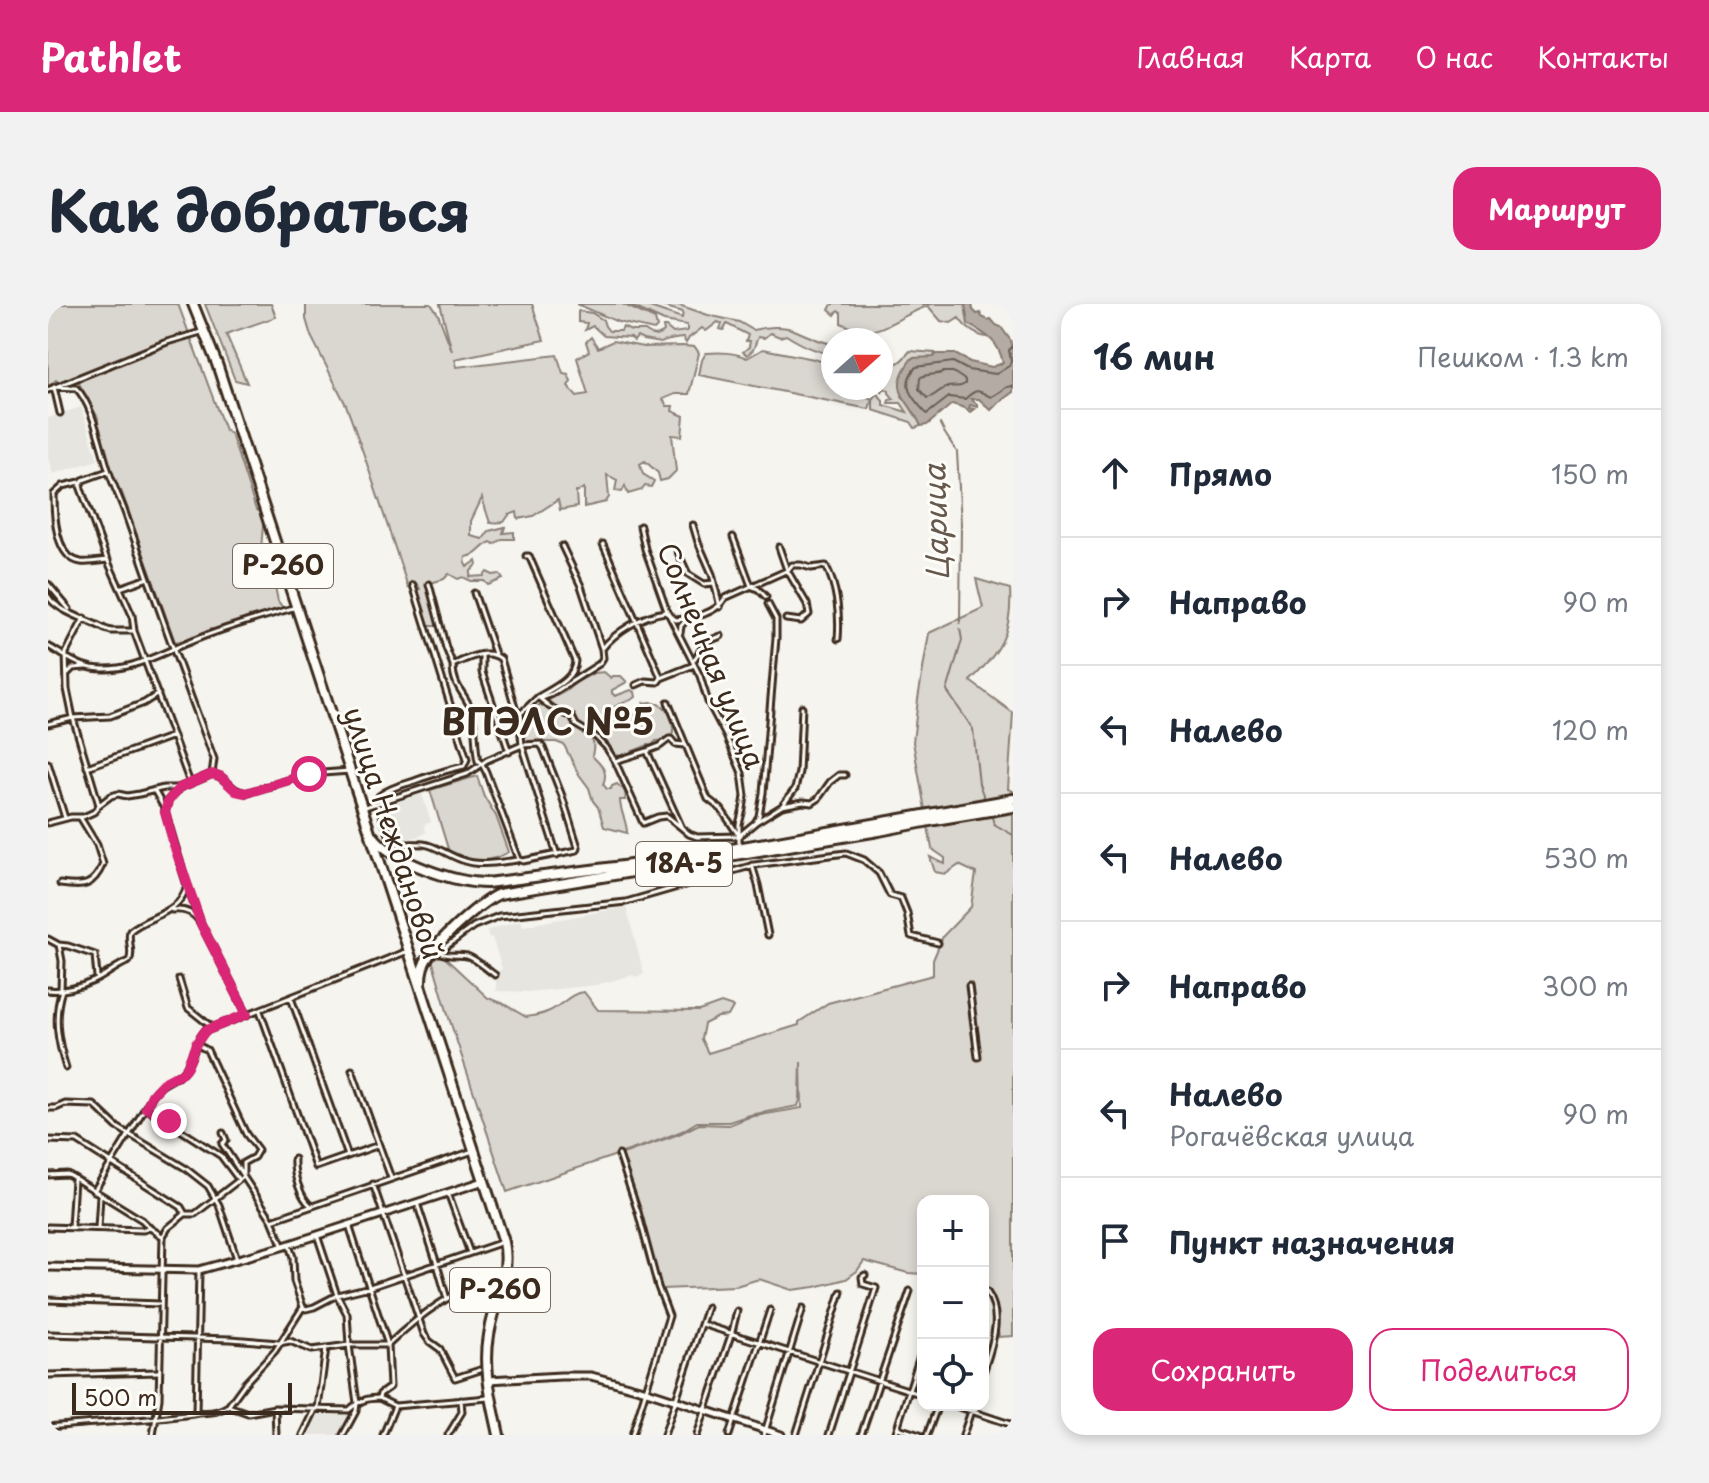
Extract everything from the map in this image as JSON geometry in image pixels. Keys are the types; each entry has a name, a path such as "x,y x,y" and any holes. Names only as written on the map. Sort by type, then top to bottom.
{"highway":[{"name":"улица Неждановой","path":"193,304 217,364 504,1242 507,1265 488,1336 488,1380"},
{"name":"18А-5","path":"878,828 1013,799"},
{"name":"18А-5","path":"425,960 489,899 509,892 1013,807"},
{"name":"18А-5","path":"369,829 378,843 392,853 457,881 487,883 738,851"},
{"path":"378,857 384,852 392,853"},
{"path":"507,881 495,890 509,892"},
{"path":"487,883 493,892 489,899"},
{"path":"411,961 417,964 425,960"},
{"path":"421,989 425,960"},
{"name":"Р-260","path":"488,1380 499,1435"}],"street":[{"path":"48,390 130,356 204,331"},
{"path":"54,387 60,413"},
{"path":"54,387 76,388 83,395 214,759 212,774"},
{"path":"108,471 63,486 54,494 60,544 71,559 82,563 108,560"},
{"path":"81,481 80,486 132,615 134,631 190,783"},
{"path":"693,525 712,574 720,607"},
{"name":"Солнечная улица","path":"640,526 669,615 700,676 708,702 742,773 745,796 739,824 738,851"},
{"path":"733,537 751,586 766,597"},
{"path":"603,544 661,678"},
{"path":"538,697 552,694 599,664 603,658 581,586 562,546"},
{"path":"779,547 809,614 801,621 786,619"},
{"path":"677,550 688,574 704,584 714,583"},
{"path":"517,717 538,697 561,683 575,668 575,661 529,556 526,556"},
{"path":"602,649 609,640 636,622 659,612 665,612 676,620 687,619 720,607 725,598 792,565 811,568 826,566 832,577 836,601 838,639"},
{"path":"120,588 148,578"},
{"path":"48,584 71,612 111,631 134,631"},
{"path":"429,584 458,687 470,705 478,761 482,764 519,859"},
{"path":"379,796 386,789 464,766 467,759 413,585"},
{"path":"474,593 495,654 501,659 520,725 522,745 557,855"},
{"path":"48,596 53,604 64,607"},
{"path":"756,822 763,793 776,638 776,619 768,604"},
{"path":"68,673 73,668 116,669 145,661 216,632 296,607"},
{"path":"84,618 66,653 67,689 99,805"},
{"path":"680,637 681,626 687,619"},
{"path":"636,685 645,681 658,682 693,663 706,642 721,636"},
{"path":"48,646 87,667"},
{"path":"453,665 495,654"},
{"path":"482,655 482,672 509,752"},
{"path":"48,724 73,718 110,716 158,694"},
{"path":"538,697 550,707 572,717 576,725 596,737 615,761 643,823 667,816 697,837 739,836 782,806 812,803 830,782 839,775 845,775"},
{"path":"668,702 708,799 721,809 739,836"},
{"path":"782,806 795,789 799,772 802,707"},
{"path":"87,767 173,736"},
{"path":"615,761 660,746 669,739 675,744 685,745"},
{"path":"362,808 377,803 467,774 487,760 522,745 540,744 578,847 577,850 523,861 466,862 429,845 396,844 391,840 377,803"},
{"path":"647,751 682,828"},
{"path":"48,763 65,818"},
{"path":"48,823 94,812 111,796 179,788 212,774 220,776 236,791 246,793 309,774 350,771"},
{"path":"165,812 168,801 179,788"},
{"path":"154,790 165,812 201,924 247,1014"},
{"path":"161,801 168,801"},
{"path":"60,884 84,886 97,879 103,864 97,845 80,817"},
{"path":"738,851 751,866 758,885 768,935"},
{"path":"495,975 469,956 448,956 437,950 474,926 499,916 626,902 751,866 846,853 864,860 879,873 890,895 901,898 911,936 938,943"},
{"path":"172,910 183,897 187,885"},
{"path":"48,990 62,990 97,979 126,963 131,959 128,940 132,929 172,910 192,913 201,924"},
{"path":"48,939 95,955 97,979"},
{"path":"59,945 62,990 57,1035 66,1068"},
{"path":"94,1191 152,1095 163,1083 187,1067 205,1031 408,950"},
{"path":"179,979 188,1008 213,1028"},
{"path":"969,986 978,1057"},
{"path":"291,997 348,1156"},
{"path":"260,1009 316,1167 379,1145"},
{"path":"50,1035 57,1035"},
{"path":"153,1435 159,1399 163,1236 185,1214 195,1214 241,1178 243,1163 254,1157 258,1150 246,1134 207,1050 196,1044"},
{"path":"352,1070 391,1178"},
{"path":"48,1108 65,1104 94,1105 117,1127 185,1168 208,1186 219,1205 237,1259"},
{"path":"48,1427 216,1413 228,1406 275,1351 303,1307 294,1281 293,1257 272,1220 241,1178 221,1156 146,1108"},
{"path":"223,1133 226,1140 222,1144 241,1178"},
{"path":"48,1140 77,1141 181,1207 185,1214"},
{"path":"272,1220 474,1150"},
{"path":"619,1155 669,1316 632,1435"},
{"path":"294,1159 293,1167 300,1192 311,1206"},
{"path":"48,1175 67,1174 163,1236"},
{"path":"71,1227 74,1179"},
{"path":"48,1267 199,1270 286,1246 485,1180"},
{"path":"373,1184 420,1327 429,1341 440,1349 455,1378 480,1370"},
{"path":"448,1193 470,1253"},
{"path":"98,1228 100,1195"},
{"path":"417,1203 447,1299"},
{"path":"349,1225 388,1345 390,1387 379,1398"},
{"path":"48,1227 150,1228"},
{"path":"317,1235 337,1295 347,1314 357,1403 343,1435"},
{"path":"303,1307 314,1307 337,1295 504,1242"},
{"path":"196,1413 199,1270"},
{"path":"829,1435 876,1288 863,1284 862,1277 865,1275"},
{"path":"48,1334 290,1341 312,1350 349,1345 388,1345 418,1319 461,1291 492,1280 503,1281"},
{"path":"861,1435 910,1291"},
{"path":"796,1435 841,1292"},
{"path":"989,1295 996,1334 989,1355"},
{"path":"48,1300 160,1304"},
{"path":"664,1435 707,1307"},
{"path":"765,1432 803,1308"},
{"path":"729,1435 770,1310"},
{"path":"697,1435 737,1311"},
{"path":"702,1324 917,1393"},
{"path":"303,1435 317,1409 326,1348"},
{"path":"895,1435 917,1364"},
{"path":"48,1375 158,1372"},
{"path":"488,1380 591,1376 781,1435"},
{"path":"228,1406 248,1413 275,1408 349,1410 366,1399 379,1398 395,1406 491,1398"},
{"path":"448,1435 462,1412 461,1400"},
{"path":"383,1435 395,1406"},
{"path":"275,1408 276,1435"},
{"path":"927,1435 936,1411"},
{"path":"963,1435 971,1411 1013,1425"},
{"path":"898,1428 920,1435"}],"shaded area":[{"path":"48,304 178,304 225,430 231,434 256,510 262,513 262,552 271,567 276,568 273,577 278,601 283,608 175,642 121,490 108,467 97,427 98,418 75,376 71,379 74,384 66,386 56,380 48,387"},
{"path":"205,304 271,304 276,317 226,334 247,383 235,380"},
{"path":"306,304 431,304 452,351 440,304 532,304 544,340 455,359 457,367 557,355 563,373 568,374 571,381 568,386 577,396 588,394 577,358 589,351 586,342 591,337 598,348 613,341 643,347 695,347 699,353 689,394 675,394 663,399 667,406 673,406 672,411 684,416 682,436 672,435 676,471 668,479 660,481 658,473 645,461 640,464 643,474 654,481 651,487 645,486 628,494 625,486 622,492 615,491 617,480 607,475 609,497 606,502 584,507 584,488 576,492 577,507 560,510 558,500 533,516 518,519 517,512 509,515 504,522 490,523 482,498 471,521 471,536 483,539 489,531 505,527 503,533 514,532 514,539 491,542 466,557 465,563 467,567 476,561 470,577 484,576 487,572 499,574 503,579 488,585 484,581 458,579 449,574 444,579 427,584 444,635 441,636 438,626 428,626 424,619 416,594 420,589 418,585 408,587 346,405 311,336"},
{"path":"577,304 622,304 655,319 657,327 654,330 618,322"},
{"path":"627,304 641,304 682,318 683,312 655,304 676,304 739,322 753,330 790,328 821,341 821,351 786,335 780,337 770,333 764,338 758,337 753,350 747,355 743,352 749,347 750,341 746,341 748,335 727,324 724,330 720,329 722,324 718,322 706,331 702,328 686,343 683,338 660,343 637,337 634,341 631,338 604,336 593,326 585,330 587,323 578,322 578,311 592,313 603,320 609,331 621,331 623,327 656,336 664,332 663,327 673,333 687,331 687,325 664,321"},
{"path":"832,304 965,304 969,324 991,337 973,332 959,318 951,323 941,321 928,306 881,328 855,328 841,323 841,313 838,311 835,315 829,310"},
{"path":"763,349 821,361 821,399 699,375 706,353 727,353 747,358"},
{"path":"910,351 935,353 902,396 916,413 921,426 915,428 911,422 873,410 873,400 883,400 883,405 907,412 901,403 888,403 894,399 893,364"},
{"path":"824,400 872,400 869,409"},
{"path":"81,407 98,460 53,474 48,459 48,418"},
{"path":"976,579 1010,589 1009,618 1002,641 970,681 1013,713 1008,789 1013,791 1013,1336 999,1337 994,1301 989,1292 989,1195 917,1195 917,1274 864,1261 846,1279 815,1287 792,1290 759,1279 736,1286 662,1289 640,1210 620,1155 679,1134 699,1124 729,1125 749,1117 802,1108 801,1062 798,1106 750,1115 729,1122 697,1122 652,1143 507,1192 432,959 444,957 488,998 526,1017 545,1013 584,992 598,1010 699,1011 721,1003 733,1007 728,1016 704,1024 701,1039 708,1053 799,1025 828,1003 933,975 933,960 943,936 971,907 976,873 959,865 946,874 935,872 930,857 945,864 945,858 932,849 913,742 918,699 929,633 983,608"},
{"path":"604,672 611,678 621,676 627,682 612,690 615,696 631,690 636,697 610,710 589,732 594,745 592,756 605,772 603,784 611,789 617,784 625,792 625,800 620,800 627,833 604,827 589,788 564,745 525,742 522,720 528,711 566,691 576,682 594,673"},
{"path":"644,703 663,706 670,714 673,727 670,740 656,741 621,756 616,755 599,731 641,713"},
{"path":"477,776 509,852 479,860 449,852 430,790"},
{"path":"422,794 431,822 424,825 426,832 398,842 386,806"},
{"path":"626,907 644,974 596,985 528,992 496,991 496,974 502,969 487,930 521,920 523,926"},
{"path":"317,1411 350,1413 339,1435 305,1435"}],"water":[{"name":"Царица","path":"965,304 972,304 977,314 1001,327 1011,341 1013,392 991,410 979,399 971,399 977,407 970,405 969,408 974,409 970,412 952,404 927,425 921,426 900,387 904,369 912,358 955,354 970,362 992,367 1003,363 995,344 968,324"}],"waterway":[{"name":"Царица","path":"940,424 957,452 961,524 960,623"},
{"name":"Царица","path":"960,629 962,640 947,691 973,729 979,784 985,800"},
{"name":"Царица","path":"991,814 994,824 1013,835"}],"district":[{"name":"ВПЭЛС №5","path":"548,722"}],"route":[{"path":"169,1121 146,1108 152,1095 163,1083 175,1078 187,1067 192,1051 205,1031 247,1014 201,924 165,816 168,801 179,788 212,774 220,776 236,791 246,793 309,774"}]}
